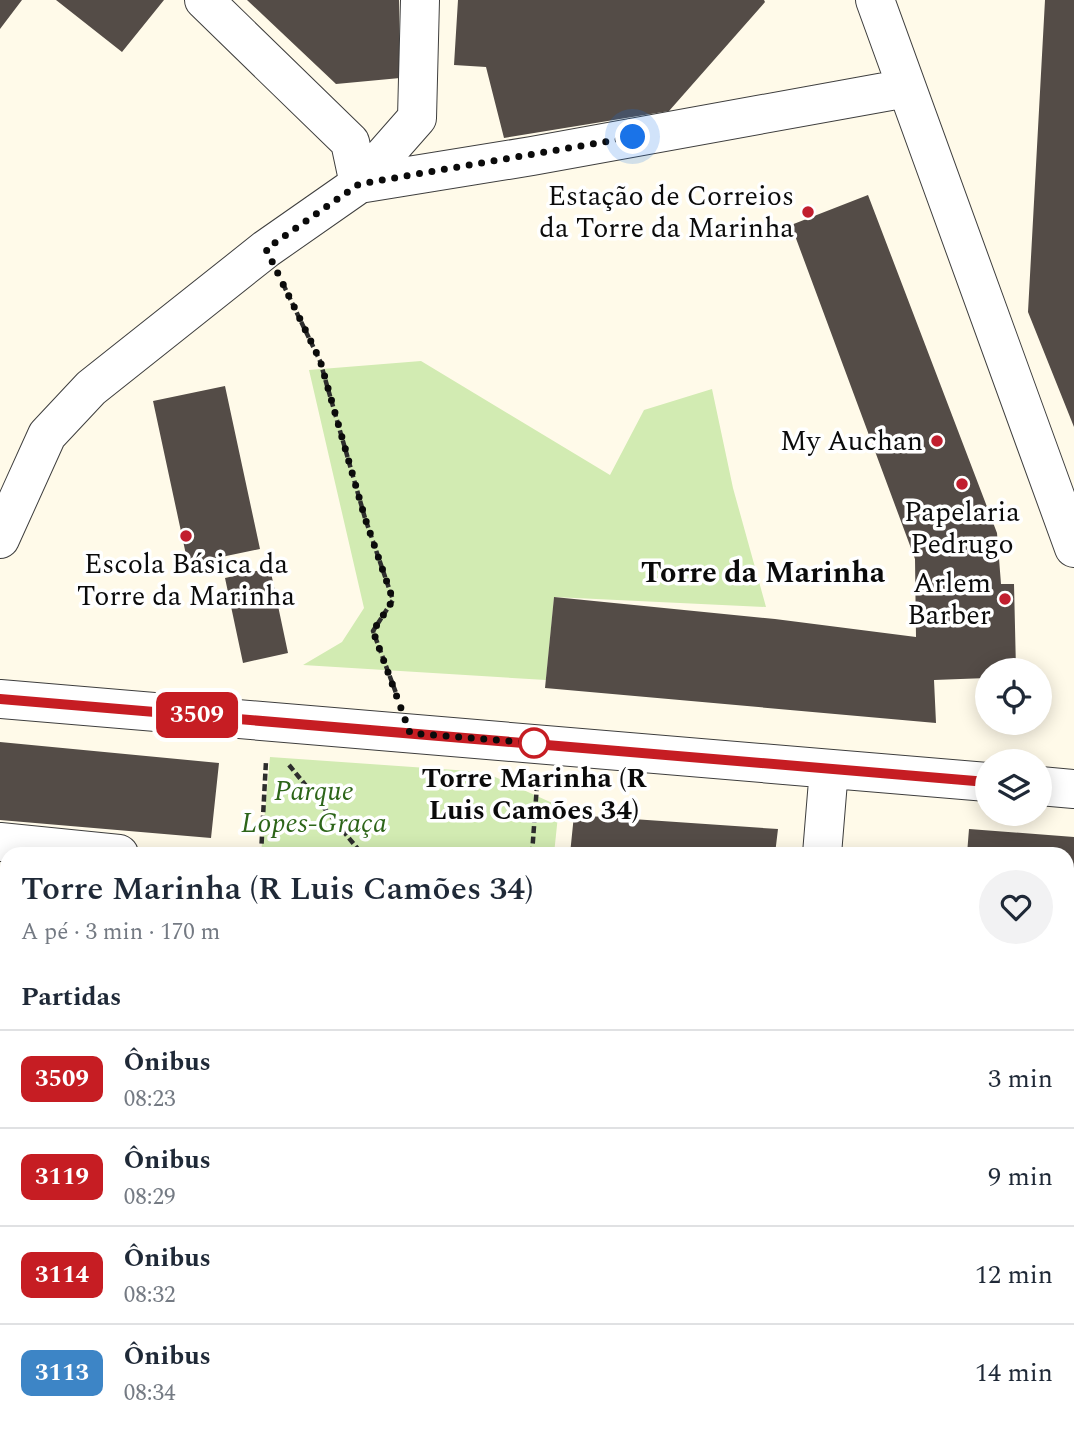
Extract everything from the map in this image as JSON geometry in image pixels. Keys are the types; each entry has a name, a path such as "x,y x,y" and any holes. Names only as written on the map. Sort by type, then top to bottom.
{"street":[{"path":"204,0 350,142 359,184"},
{"path":"0,539 47,435 91,388 266,249 359,184 417,118 420,0"},
{"path":"874,0 1074,548"},
{"path":"359,184 532,156 907,88"},
{"path":"0,699 975,781"},
{"path":"823,847 829,769"},
{"path":"1052,787 1074,789"},
{"path":"0,842 50,847"}],"path":[{"path":"266,249 320,360 365,518 393,600 373,631 410,733"},
{"path":"241,719 267,737 356,847"},
{"path":"533,847 538,775 534,743"}],"green space":[{"path":"421,361 610,475 644,410 712,389 733,488 766,607 554,597 546,680 303,665 342,642 364,608 309,370"},
{"name":"Parque Lopes-Graça","path":"270,757 484,772 559,806 555,847 262,847"}],"building":[{"path":"0,0 22,0 0,29"},
{"path":"56,0 164,0 122,52"},
{"path":"247,0 399,0 400,78 336,84"},
{"path":"458,0 765,2 669,111 504,138 486,67 454,65"},
{"path":"1045,0 1074,0 1074,427 1028,312"},
{"path":"868,195 997,533 1001,584 1014,584 1016,658 975,658 975,678 934,680 936,723 545,688 554,597 775,619 916,637 915,559 791,225"},
{"path":"225,386 260,549 188,564 153,401"},
{"path":"270,568 288,653 243,663 225,578"},
{"path":"0,742 219,763 211,838 0,820"},
{"path":"574,815 778,829 776,847 571,847"},
{"path":"969,829 1074,837 1074,847 968,847"}],"bus line":[{"name":"3509","path":"0,699 975,781"}],"place":[{"name":"Estação de Correios da Torre da Marinha","path":"808,212"},
{"name":"My Auchan","path":"937,441"},
{"name":"Papelaria Pedrugo","path":"962,484"},
{"name":"Escola Básica da Torre da Marinha","path":"186,536"},
{"name":"Arlem Barber","path":"1005,599"},
{"name":"Torre Marinha (R Luis Camões 34)","path":"534,743"}],"district":[{"name":"Torre da Marinha","path":"763,573"}],"route":[{"path":"534,743 410,733 373,631 393,600 365,518 320,360 266,249 359,184 633,137"}]}
